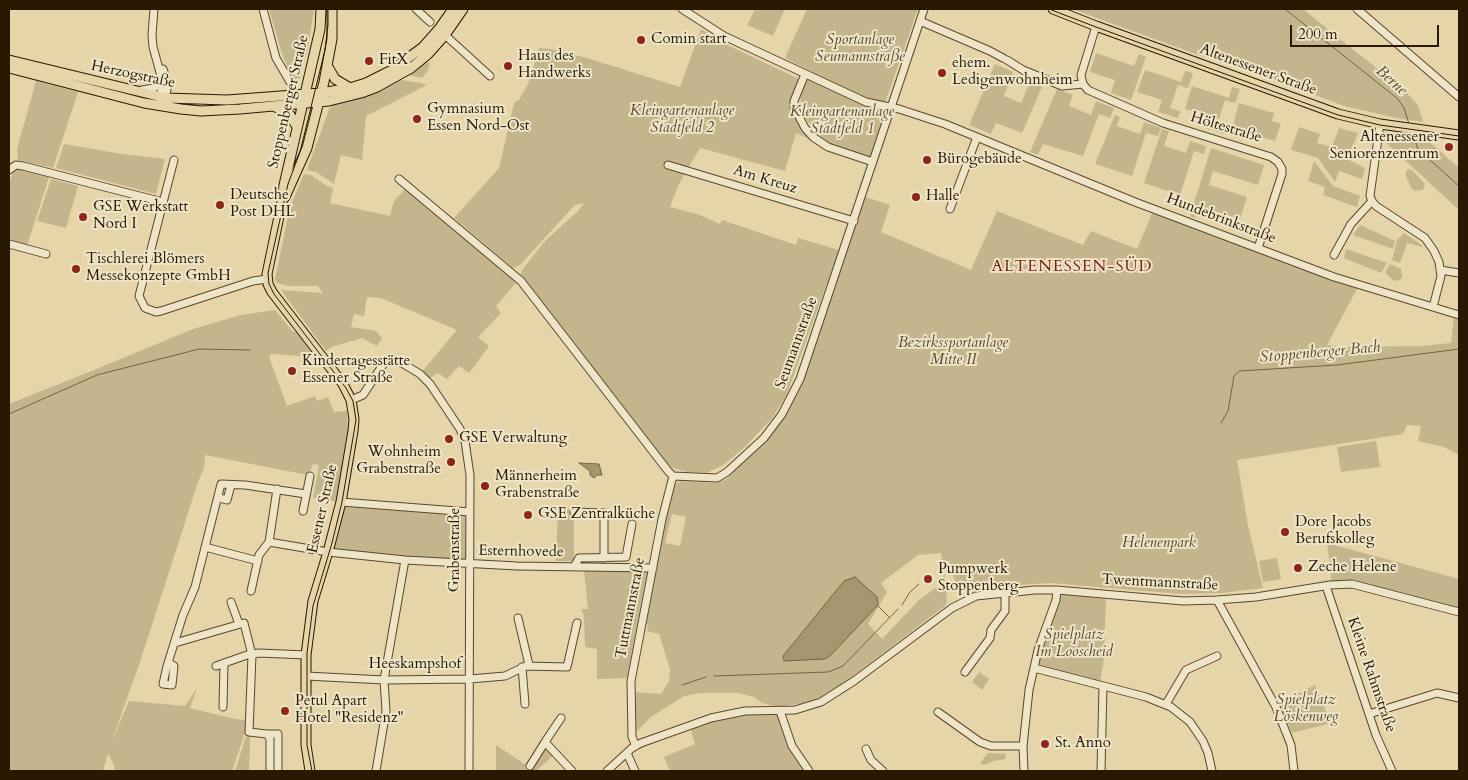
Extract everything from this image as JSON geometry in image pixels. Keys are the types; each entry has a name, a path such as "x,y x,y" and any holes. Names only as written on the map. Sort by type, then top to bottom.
{"main road":[{"name":"Stoppenberger Straße","path":"282,202 304,156 321,9"},
{"name":"Stoppenberger Straße","path":"267,279 297,127 328,67 332,39 332,9"},
{"path":"312,98 378,78 407,59 430,40 453,9"},
{"path":"312,98 361,93 389,81 411,68 428,54 445,35 463,9"},
{"name":"Altenessener Straße","path":"1053,9 1351,118 1459,135"},
{"name":"Herzogstraße","path":"9,60 25,67 201,110 274,106 312,98"},
{"name":"Herzogstraße","path":"9,68 25,67 122,88 163,100 312,98"},
{"path":"328,67 335,79 350,88"},
{"path":"274,106 290,115 297,127"},
{"name":"Essener Straße","path":"267,279 272,292 339,379 351,400 354,419 354,431 340,502 328,552 312,601 306,654 306,743 310,771"}],"street":[{"path":"154,9 153,47 158,63 163,100"},
{"path":"263,9 276,58 290,82"},
{"path":"416,9 430,22"},
{"name":"Hundebrinkstraße","path":"682,9 718,33 866,102 892,107 977,137 1135,202 1334,277 1459,315"},
{"name":"Seumannstraße","path":"672,476 717,478 727,472 755,447 772,428 791,398 800,379 924,9"},
{"path":"1357,9 1459,97"},
{"path":"920,21 990,51 1023,70 1062,86 1083,84 1082,70 1096,26"},
{"path":"445,35 490,76"},
{"path":"158,63 164,70 168,85 178,95 186,99"},
{"path":"805,74 794,101 794,107 805,128 815,139 828,147 873,162"},
{"path":"122,88 129,86 148,90 160,80"},
{"name":"Höltestraße","path":"1083,84 1092,94 1150,118 1271,157 1278,162 1282,174 1258,248"},
{"path":"163,100 168,85"},
{"path":"1380,124 1370,189 1372,201 1425,238 1434,250 1440,270 1440,282 1433,307"},
{"path":"950,208 977,137"},
{"path":"174,160 140,296 146,308 156,312 161,311 253,281 267,279"},
{"path":"9,170 16,165 23,166 162,202"},
{"name":"Am Kreuz","path":"668,166 854,221"},
{"path":"399,179 514,274 672,476"},
{"path":"1334,255 1351,224 1372,201"},
{"path":"9,244 46,254"},
{"path":"1440,270 1459,273"},
{"name":"Grabenstraße","path":"351,400 363,395 383,364 390,358 393,358 426,380 460,429 465,441 469,462 470,512 466,679 469,771"},
{"path":"303,511 310,476"},
{"name":"Tuttmannstraße","path":"636,746 632,737 631,681 672,476"},
{"path":"168,663 183,615 192,595 222,484 277,489 306,494"},
{"path":"251,591 260,555 269,542 277,489"},
{"path":"340,502 470,512"},
{"path":"574,512 604,513 604,558"},
{"path":"574,567 579,558 626,557 632,524"},
{"name":"Esternhovede","path":"269,542 328,552 405,560 470,564 653,568"},
{"path":"205,547 258,562"},
{"path":"376,771 386,711 384,680 405,560"},
{"name":"Twentmannstraße","path":"607,771 636,746 725,714 745,711 795,710 821,702 848,686 959,603 976,596 1057,590 1183,600 1218,600 1256,597 1326,586 1359,585 1459,612"},
{"name":"Kleine Rahmstraße","path":"1326,586 1369,714 1384,756 1392,771"},
{"path":"1024,771 1023,746 1027,703 1034,668 1057,590"},
{"path":"965,672 990,638 991,630 1005,611 1005,593"},
{"path":"1218,600 1283,722 1291,745 1294,771"},
{"path":"231,602 239,624"},
{"path":"518,618 526,666 525,704"},
{"path":"175,643 244,623 252,655 249,732 278,734 278,771"},
{"name":"Heeskampshof","path":"306,676 384,680 466,679 505,676 526,666 566,667 577,623"},
{"path":"216,666 252,655 272,652 306,654"},
{"path":"1166,704 1186,670 1217,656"},
{"path":"223,707 224,663"},
{"path":"1034,668 1146,696 1166,704 1182,715 1196,730 1208,753 1212,771"},
{"path":"1101,771 1103,686"},
{"path":"1369,714 1436,693 1459,698"},
{"path":"780,711 792,746 809,771"},
{"path":"938,712 980,742 991,746 1023,746"},
{"path":"530,766 561,718"},
{"path":"267,734 270,739 270,771"},
{"path":"545,742 572,771"},
{"path":"866,749 871,760 883,771"},
{"path":"627,753 635,771"}],"green space":[{"path":"269,9 314,9 308,48 297,83 291,75 294,73 291,67 288,68 282,54"},
{"path":"755,9 785,9 773,36 747,25"},
{"name":"Sportanlage Seumannstraße","path":"807,9 918,9 885,103 866,99 785,58"},
{"path":"1072,9 1303,9 1406,92 1418,105 1423,122 1344,106 1207,54 1204,57"},
{"name":"Kleingartenanlage Stadtfeld 2","path":"701,29 723,43 799,79 792,99 814,141 796,133 785,171 700,148 679,184 670,207 700,215 720,224 722,220 796,245 798,238 839,250 786,396 772,418 745,447 722,466 706,473 687,472 670,467 521,274 522,270 544,242 578,211 584,203 575,205 520,265 513,268 454,218 499,168 514,103 519,100 528,84 539,48 587,58 680,87"},
{"path":"1096,53 1134,66 1139,54 1146,57 1131,100 1111,93 1115,80 1090,72"},
{"path":"426,62 430,63 428,70 422,78 408,75"},
{"path":"995,64 1013,72 1004,96 1021,103 1030,82 1042,87 1022,133 996,123 991,134 969,125"},
{"path":"1145,70 1181,82 1185,71 1193,73 1188,88 1178,85 1170,108 1180,111 1178,118 1158,112 1162,100 1137,92"},
{"name":"Kleingartenanlage Stadtfeld 1","path":"805,77 864,104 887,110 870,158 830,144 817,133 806,119 800,98"},
{"path":"401,80 426,84 366,116 362,160 341,155 334,184 316,172 307,170 332,105 375,94"},
{"path":"36,81 78,92 53,168 18,160 17,149"},
{"path":"1192,86 1229,98 1232,87 1240,89 1235,103 1225,100 1217,125 1226,128 1225,134 1205,128 1208,116 1185,109"},
{"path":"1057,89 1073,95 1069,106 1091,115 1096,101 1114,108 1110,118 1099,114 1083,156 1043,144 1038,155 1030,152"},
{"path":"1239,103 1274,113 1272,121 1281,124 1275,141 1232,129"},
{"path":"1115,115 1120,117 1117,126 1140,134 1144,122 1161,128 1158,136 1146,133 1132,176 1095,164"},
{"path":"1299,127 1320,134 1317,143 1332,147 1339,128 1358,133 1347,159 1365,168 1362,179 1339,171 1335,182 1318,158 1291,150"},
{"path":"1162,129 1169,131 1164,146 1186,153 1190,141 1206,146 1204,154 1194,151 1180,195 1144,183"},
{"path":"1384,132 1425,138 1459,168 1459,210 1382,139"},
{"path":"64,144 165,159 156,194 56,168"},
{"path":"1211,148 1264,165 1258,185 1213,171 1209,185 1247,197 1240,219 1199,206 1195,218 1190,216"},
{"path":"1314,161 1333,186 1360,196 1357,207 1323,195 1325,187 1308,181"},
{"path":"1408,169 1412,170 1425,184 1423,190 1415,191 1411,188 1406,176"},
{"path":"18,170 49,177 27,246 9,241 9,183 13,173"},
{"path":"304,174 311,175 333,188 330,203 390,216 394,201 405,189 514,279 516,283 496,306 501,313 478,337 489,346 469,373 459,366 447,379 438,373 427,380 420,374 457,330 381,298 367,297 364,316 354,314 351,327 376,331 382,338 377,346 362,338 331,347 326,351 281,290 323,293 318,286 288,286 277,283 275,279 290,207"},
{"path":"51,179 78,186 66,228 37,221"},
{"path":"863,196 890,205 881,232 971,270 997,211 1083,245 1091,231 1137,249 1153,211 1358,287 1327,345 1342,347 1422,346 1451,343 1454,316 1459,318 1459,455 1444,447 1418,441 1421,426 1407,425 1403,434 1237,460 1248,526 1263,588 1222,593 1181,594 1051,583 969,588 961,587 955,582 949,561 944,561 947,602 945,606 842,684 823,696 804,703 778,707 762,703 754,697 738,693 700,693 684,696 651,717 634,734 633,692 661,694 669,682 670,669 659,634 647,631 648,625 644,622 674,485 681,481 716,483 726,479 734,472 730,470 761,443 792,398","holes":["672,514 686,517 680,546 665,543","941,553 944,582 919,600 882,639 868,624 887,592 881,583 918,555","844,581 784,661 783,656"]},
{"path":"1360,225 1395,241 1393,249 1353,235"},
{"path":"1404,233 1423,246 1407,243 1400,263 1392,260 1397,240"},
{"path":"1346,249 1387,263 1381,273 1344,258"},
{"path":"1390,264 1401,269 1402,277 1400,280 1394,281 1385,272"},
{"path":"275,310 293,332 296,332 312,353 300,356 271,354 269,357 287,406 315,396 317,401 328,397 334,412 347,411 348,428 339,502 313,498 319,465 313,464 308,475 205,455 204,468 139,665 111,743 129,701 185,706 197,688 190,708 247,720 247,727 232,771 115,771 108,754 103,771 9,771 9,404 193,329 241,315"},
{"path":"1376,441 1380,467 1341,472 1337,447"},
{"path":"344,503 469,512 469,563 332,551"},
{"path":"558,509 574,509 574,561 556,561"},
{"path":"1327,543 1459,579 1459,609 1331,582"},
{"path":"1277,558 1281,579 1263,582 1259,561"},
{"path":"584,570 646,571 647,573 627,678 597,679 597,649 585,647 584,616 581,609 588,609"},
{"name":"Spielplatz Im Looscheid","path":"1064,594 1106,599 1104,658 1100,682 1038,665 1059,598"},
{"path":"979,672 989,679 982,690 972,682"},
{"name":"Spielplatz Löskenweg","path":"1315,685 1331,723 1292,733 1279,703"},
{"path":"779,712 807,771 670,771 664,757 695,744 691,730 726,716"},
{"path":"246,736 250,736 249,771 235,771"},
{"path":"545,744 554,755 536,771 527,771"},
{"path":"496,745 529,767 524,771 496,771"},
{"path":"988,753 1006,754 1005,759 984,765 980,763"}],"shaded area":[{"path":"579,463 599,464 602,475 597,475 594,478 590,475 590,471"},
{"path":"855,577 877,597 878,605 825,659 784,661 783,656 844,581"}],"waterway":[{"name":"Berne","path":"1285,9 1398,99 1404,108 1409,124"},
{"name":"Berne","path":"1412,132 1418,149 1459,186"},
{"name":"Stoppenberger Bach","path":"9,414 97,375 199,349 250,350"},
{"name":"Stoppenberger Bach","path":"1221,423 1228,411 1234,376 1239,371 1337,365 1459,349"},
{"name":"Stoppenberger Bach","path":"902,605 910,592 919,584"},
{"path":"878,606 889,617"},
{"name":"Stoppenberger Bach","path":"714,676 828,672 843,666 898,609"},
{"name":"Stoppenberger Bach","path":"682,685 706,677"}],"tram line":[{"path":"312,771 307,745 307,653 313,606 342,502 356,420 353,401 346,388 274,294 269,284 268,273 288,184 300,152 325,50 328,9"},
{"path":"1049,9 1338,115 1380,125 1459,136"}],"place":[{"name":"Comin start","path":"641,40"},
{"name":"FitX","path":"369,61"},
{"name":"Haus des Handwerks","path":"508,66"},
{"name":"ehem. Ledigenwohnheim","path":"942,73"},
{"name":"Gymnasium Essen Nord-Ost","path":"417,119"},
{"name":"Altenessener Seniorenzentrum","path":"1449,147"},
{"name":"Bürogebäude","path":"927,160"},
{"name":"Halle","path":"916,197"},
{"name":"Deutsche Post DHL","path":"220,205"},
{"name":"GSE Werkstatt Nord I","path":"83,217"},
{"name":"Tischlerei Blömers Messekonzepte GmbH","path":"76,269"},
{"name":"Kindertagesstätte Essener Straße","path":"292,371"},
{"name":"GSE Verwaltung","path":"449,439"},
{"name":"Wohnheim Grabenstraße","path":"451,462"},
{"name":"Männerheim Grabenstraße","path":"485,486"},
{"name":"GSE Zentralküche","path":"528,515"},
{"name":"Dore Jacobs Berufskolleg","path":"1285,532"},
{"name":"Zeche Helene","path":"1298,568"},
{"name":"Pumpwerk Stoppenberg","path":"928,579"},
{"name":"Petul Apart Hotel \"Residenz\"","path":"285,711"},
{"name":"St. Anno","path":"1045,744"}],"district":[{"name":"ALTENESSEN-SÜD","path":"1072,267"}],"park label":[{"name":"Bezirkssportanlage Mitte II","path":"953,352"},
{"name":"Helenenpark","path":"1159,544"}]}
